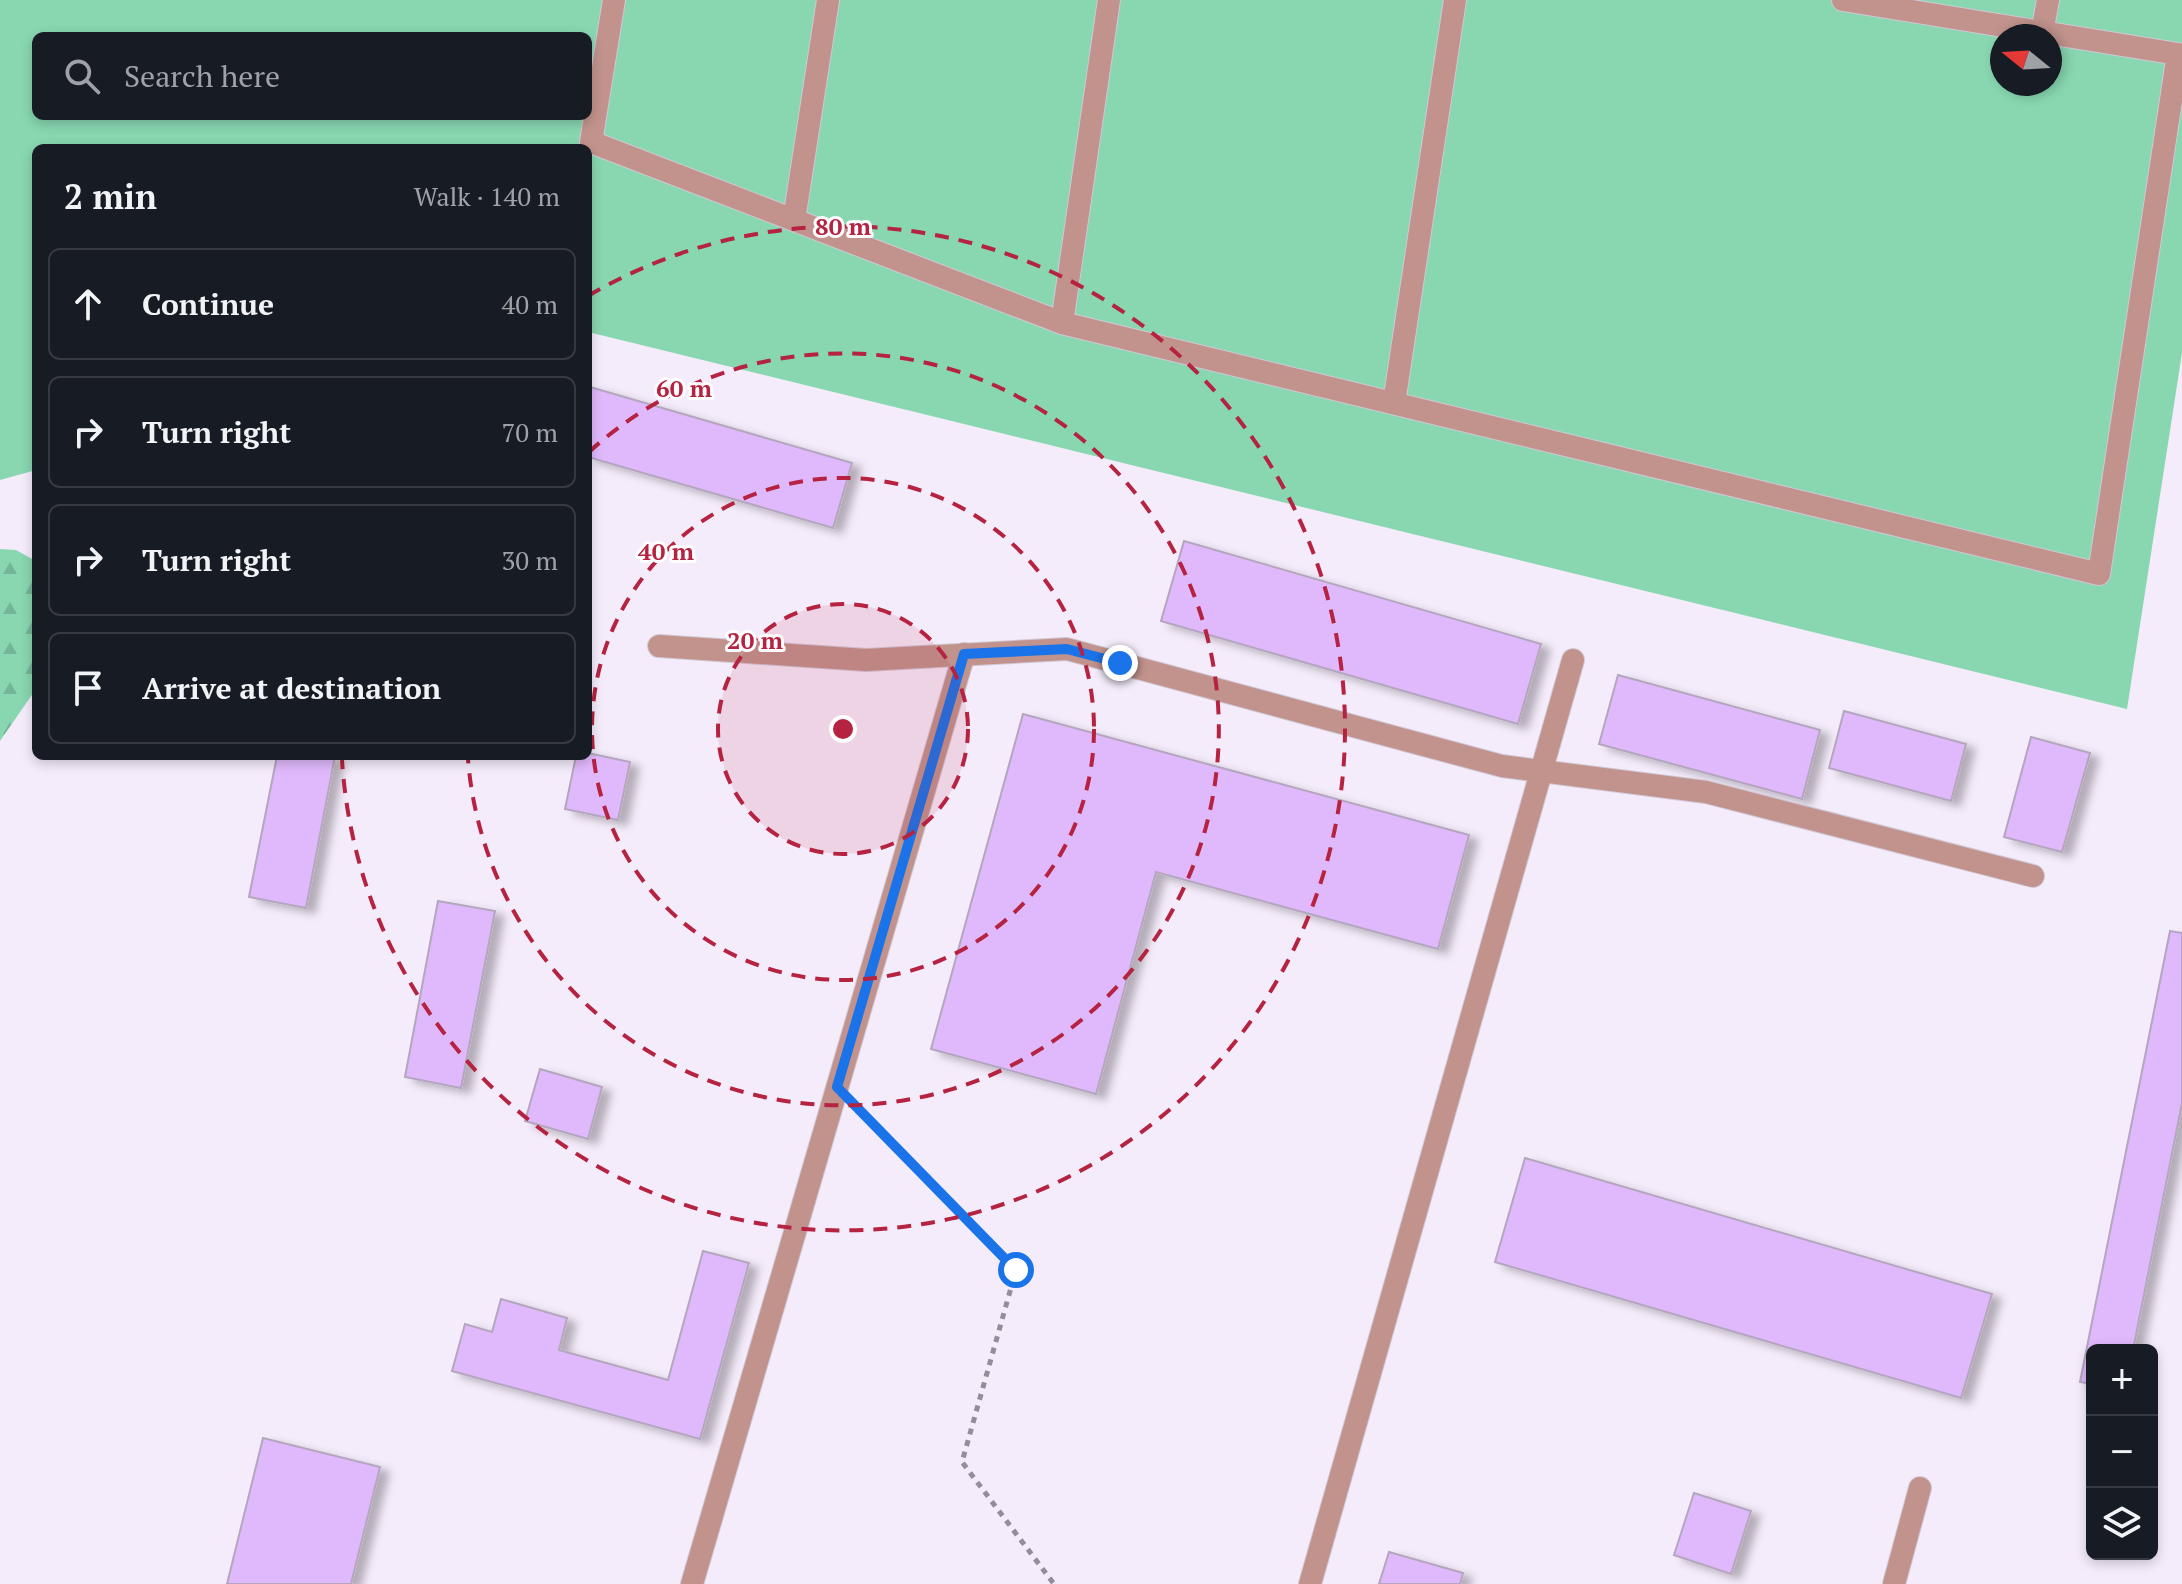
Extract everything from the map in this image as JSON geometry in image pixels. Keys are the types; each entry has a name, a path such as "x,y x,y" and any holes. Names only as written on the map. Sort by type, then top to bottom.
{"lane":[{"path":"614,0 591,142 1062,323 2099,574 2178,54 2062,36"},
{"path":"794,220 828,0"},
{"path":"1062,323 1109,0"},
{"path":"1394,403 1455,0"},
{"path":"1843,0 1990,24"},
{"path":"2044,24 2048,0"},
{"path":"659,646 866,660 1067,649 1502,766 1706,792 2033,876"},
{"path":"692,1584 964,654"},
{"path":"1310,1584 1573,660"},
{"path":"1894,1584 1920,1488"}],"path":[{"path":"837,1087 1016,1270 962,1462 1054,1584"}],"green space":[{"path":"0,0 2182,0 2182,353 2127,709 592,333 592,144 32,144 32,471 0,480"},
{"path":"0,549 16,550 32,559 32,695 0,741"}],"building":[{"path":"592,388 852,463 833,528 592,458"},
{"path":"1184,541 1541,644 1518,724 1161,621"},
{"path":"1618,675 1820,730 1802,799 1599,744"},
{"path":"1844,711 1966,744 1951,801 1829,768"},
{"path":"1023,714 1469,835 1438,949 1156,872 1096,1094 931,1049"},
{"path":"2031,737 2090,753 2062,852 2004,837"},
{"path":"592,754 630,762 618,820 565,809 575,760 592,760"},
{"path":"276,760 334,760 306,908 249,897"},
{"path":"438,901 495,911 461,1088 405,1077"},
{"path":"2170,931 2182,933 2182,1103 2134,1344 2088,1344"},
{"path":"540,1069 602,1087 588,1139 525,1121"},
{"path":"1525,1158 1992,1294 1961,1398 1495,1262"},
{"path":"703,1251 749,1263 700,1439 452,1371 465,1324 492,1332 501,1299 567,1318 559,1350 668,1380"},
{"path":"2086,1352 2086,1383 2080,1382"},
{"path":"263,1438 380,1467 351,1584 227,1584"},
{"path":"1694,1493 1751,1511 1731,1574 1674,1555"},
{"path":"1389,1552 1463,1573 1460,1584 1379,1584"}],"route":[{"path":"1016,1270 837,1087 964,654 1067,649 1120,663"}]}
